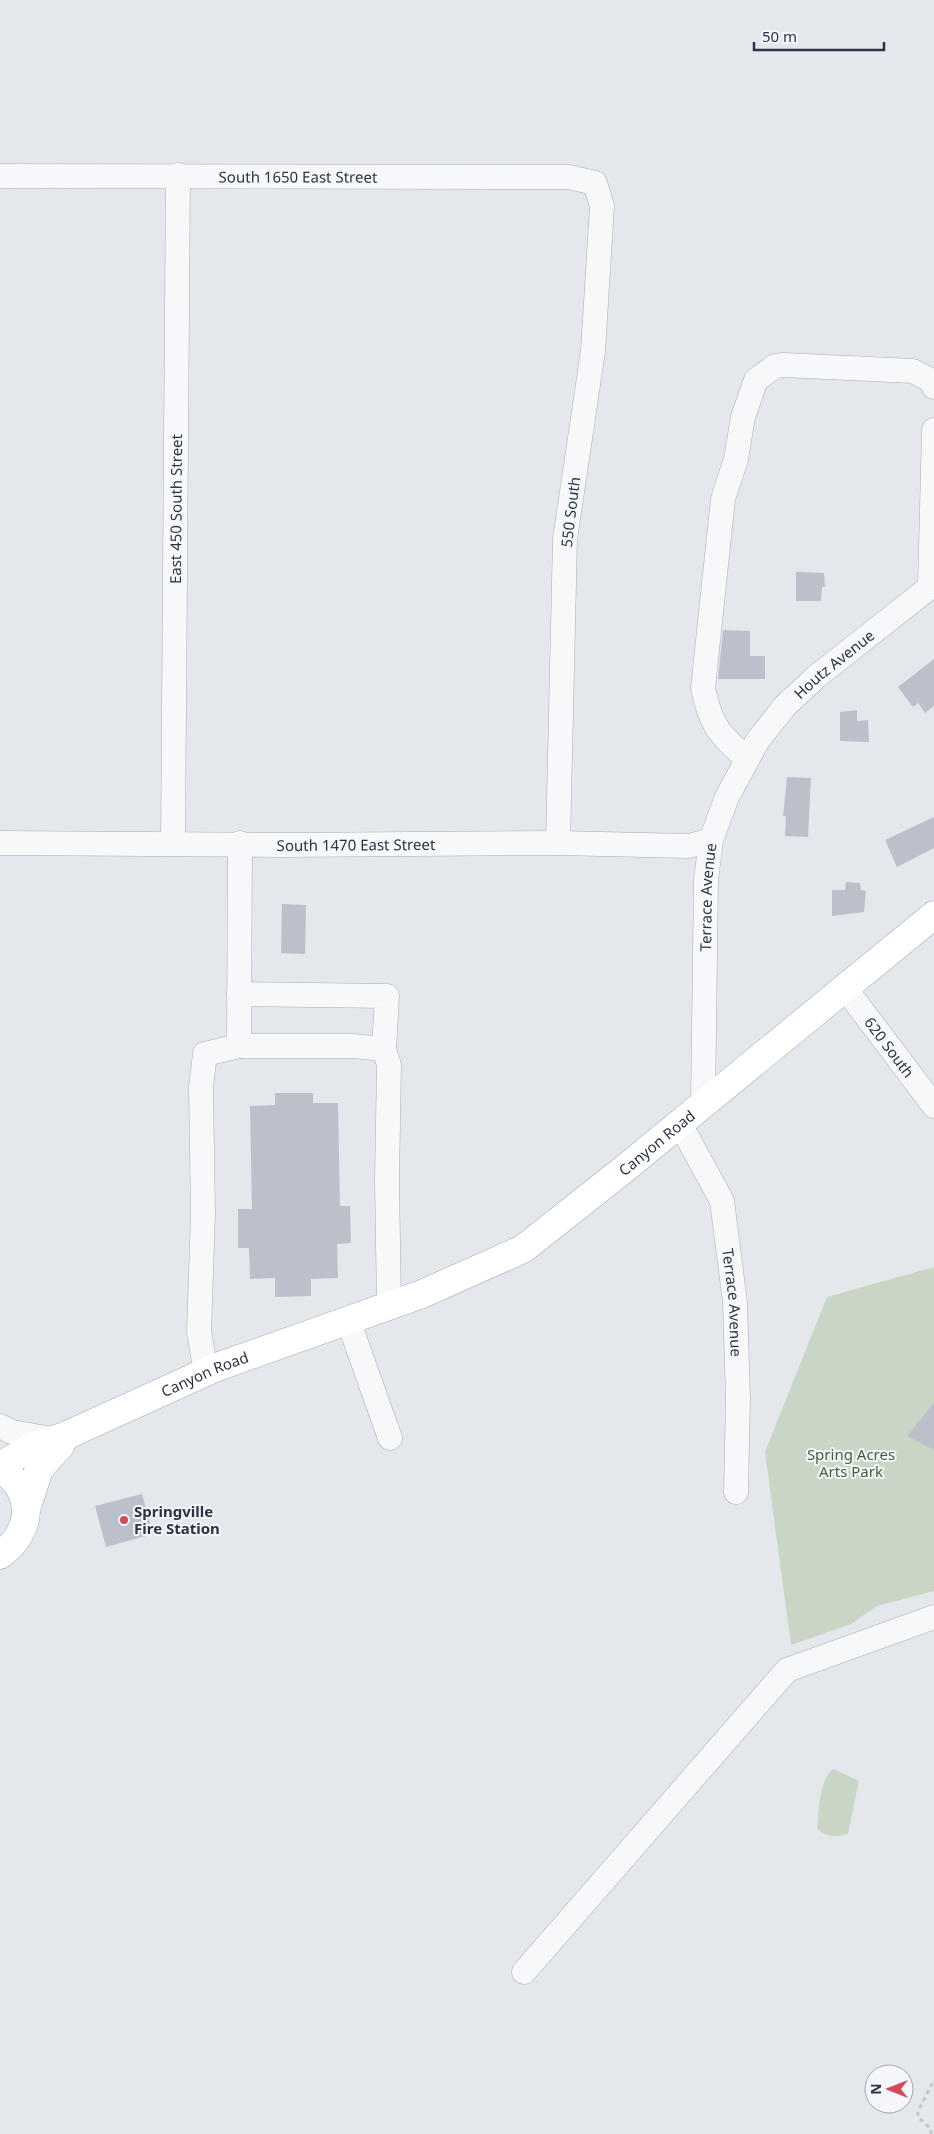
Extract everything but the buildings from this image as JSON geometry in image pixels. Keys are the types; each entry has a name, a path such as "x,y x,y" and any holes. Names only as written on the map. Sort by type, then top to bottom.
{"main road":[{"name":"Canyon Road","path":"0,1467 34,1446 206,1373 422,1294 523,1249 680,1124 934,915"},
{"path":"0,1554 11,1547 19,1536 39,1469 60,1446 59,1437"},
{"path":"0,1467 18,1485 24,1497 26,1510"}],"street":[{"name":"East 450 South Street","path":"173,843 178,175"},
{"name":"South 1650 East Street","path":"0,176 569,177 595,183"},
{"name":"550 South","path":"558,843 565,539 594,351 602,206 595,183"},
{"path":"747,759 720,735 709,710 703,688 723,499 736,459 743,417 756,380 775,366 784,365 913,371 932,381 934,387"},
{"path":"932,585 934,430"},
{"name":"Houtz Avenue","path":"747,759 771,723 800,691 932,585"},
{"name":"Terrace Avenue","path":"703,1105 706,880 711,840 727,797 747,759"},
{"name":"South 1470 East Street","path":"0,843 240,843 284,845 558,843 689,846 711,840"},
{"path":"239,1046 240,843"},
{"name":"620 South","path":"845,988 934,1106"},
{"path":"239,994 387,996 384,1049 389,1066 387,1181 389,1306"},
{"path":"206,1373 199,1332 203,1213 201,1087 205,1054 239,1046 353,1046 384,1049"},
{"name":"Terrace Avenue","path":"680,1124 722,1201 735,1302 738,1398 736,1492"},
{"path":"348,1320 390,1438"},
{"path":"0,1426 12,1432 59,1437"},
{"path":"524,1972 787,1670 934,1617"}],"path":[{"path":"931,2134 931,2129 918,2117 918,2111 934,2080"}],"green space":[{"name":"Spring Acres Arts Park","path":"934,1267 934,1591 877,1606 851,1624 791,1645 765,1452 827,1297"},
{"path":"833,1769 859,1781 848,1834 835,1836 824,1834 817,1828 822,1788 828,1774"}],"place":[{"name":"Springville Fire Station","path":"124,1520"}]}
